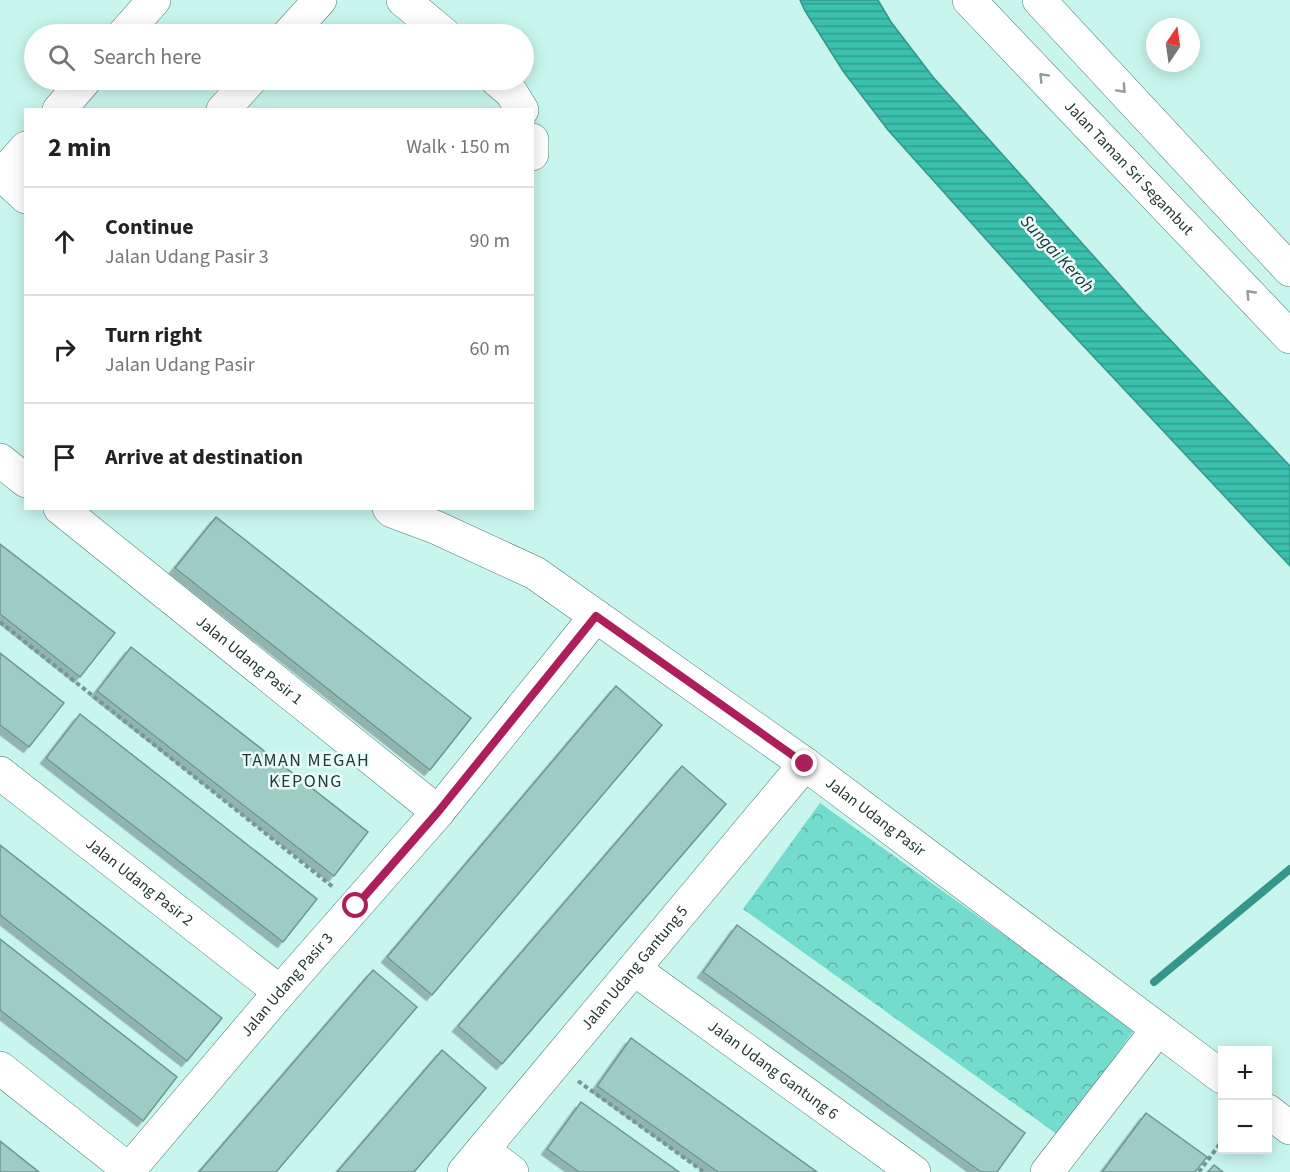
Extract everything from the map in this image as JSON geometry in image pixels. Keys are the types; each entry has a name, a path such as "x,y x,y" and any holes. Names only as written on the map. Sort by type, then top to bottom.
{"street":[{"path":"133,24 154,0"},
{"path":"299,24 320,0"},
{"path":"403,0 432,24"},
{"name":"Jalan Taman Sri Segambut","path":"969,0 1290,337"},
{"path":"1039,0 1290,270"},
{"path":"61,108 76,90"},
{"path":"225,108 241,90"},
{"path":"509,90 521,108"},
{"path":"24,150 1,176 24,195"},
{"path":"0,460 24,479"},
{"name":"Jalan Udang Pasir 1","path":"62,510 438,812"},
{"name":"Jalan Udang Pasir","path":"391,510 438,518 535,573 805,764 1218,1074"},
{"name":"Jalan Udang Pasir 3","path":"0,1068 129,1170 280,992 438,812 596,616"},
{"name":"Jalan Udang Gantung 5","path":"474,1161 805,764"},
{"name":"Jalan Udang Pasir 2","path":"0,773 280,992"},
{"name":"Jalan Udang Gantung 6","path":"634,969 914,1172"},
{"path":"1047,1172 1158,1029"},
{"path":"1272,1114 1290,1128"},
{"path":"474,1161 512,1172"}],"path":[{"path":"0,622 356,906"},
{"path":"555,1064 704,1172"},
{"path":"1199,1172 1218,1146"}],"green space":[{"path":"820,803 1135,1029 1058,1135 743,909"}],"water":[{"name":"Sungai Keroh","path":"800,0 878,0 891,22 933,77 1141,309 1290,466 1290,566 1045,305 888,130 843,71"}],"building":[{"path":"216,517 471,718 430,770 175,568"},
{"path":"0,544 115,633 80,677 0,614"},
{"path":"131,647 368,832 334,876 97,691"},
{"path":"0,653 64,703 29,747 0,725"},
{"path":"616,686 662,725 432,995 387,957"},
{"path":"80,714 317,899 283,942 46,758"},
{"path":"682,766 726,804 502,1064 458,1026"},
{"path":"0,845 222,1018 187,1061 0,915"},
{"path":"737,925 1025,1133 997,1172 981,1172 703,972"},
{"path":"0,939 177,1077 143,1121 0,1010"},
{"path":"373,970 417,1007 276,1172 199,1172"},
{"path":"631,1038 817,1172 718,1172 597,1086"},
{"path":"442,1050 486,1088 414,1172 337,1172"},
{"path":"581,1102 679,1172 579,1172 547,1149"},
{"path":"1146,1113 1207,1157 1195,1172 1102,1172"},
{"path":"0,1141 39,1172 0,1172"},
{"path":"1214,1165 1223,1172 1208,1172"}],"waterway":[{"path":"1154,982 1290,869"}],"district":[{"name":"TAMAN MEGAH KEPONG","path":"306,770"}],"route":[{"path":"356,906 438,812 596,616 805,764"}]}
